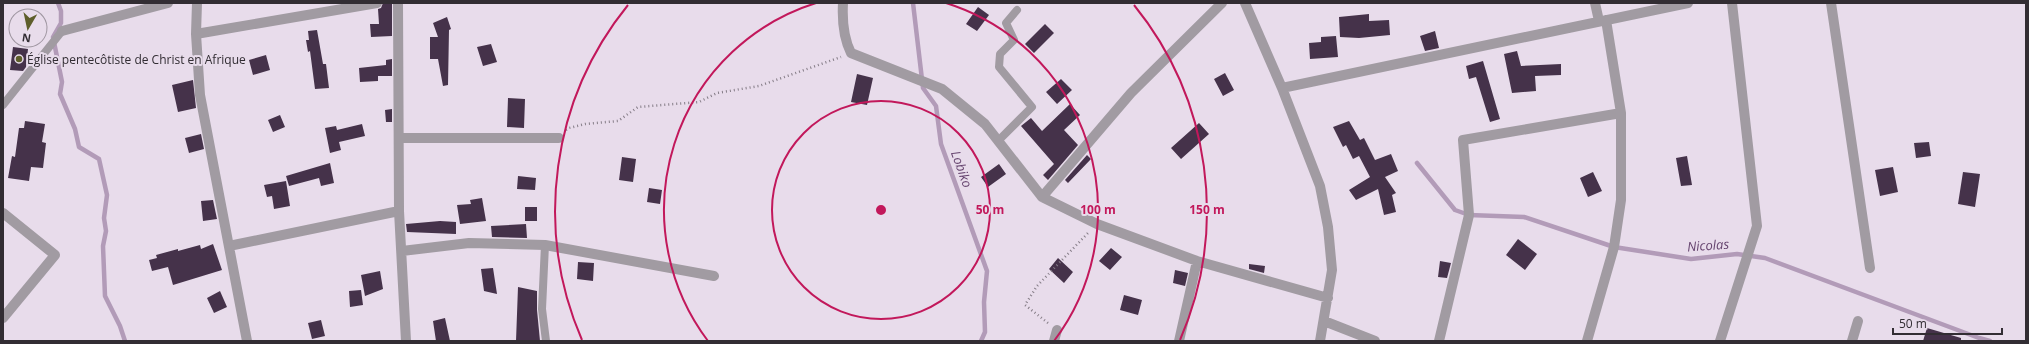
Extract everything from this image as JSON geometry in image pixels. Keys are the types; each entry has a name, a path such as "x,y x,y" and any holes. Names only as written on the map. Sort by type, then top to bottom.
{"street":[{"path":"62,31 168,3"},
{"path":"197,3 196,34 200,94 247,341"},
{"path":"196,34 377,3"},
{"path":"398,3 399,211 406,341"},
{"path":"843,3 842,20 846,41 851,53 942,89 985,124 1042,197 1096,224 1198,261 1328,298"},
{"path":"1042,197 1130,93 1222,3"},
{"path":"1245,3 1282,88 1320,186 1328,227 1332,270 1320,341"},
{"path":"1587,341 1614,247 1621,200 1621,113 1602,20 1595,3"},
{"path":"1282,88 1688,3"},
{"path":"1720,341 1757,226 1732,3"},
{"path":"1831,3 1870,268"},
{"path":"1439,341 1469,215 1463,140 1621,113"},
{"path":"399,138 559,138"},
{"path":"229,246 399,211"},
{"path":"3,213 55,255 3,318"},
{"path":"402,251 469,243 545,246 714,276"},
{"path":"1179,341 1198,261"},
{"path":"1324,321 1375,341"},
{"path":"1852,341 1858,321"},
{"path":"1054,341 1058,330"}],"lane":[{"path":"998,141 1032,107 999,67 1000,54 1014,40 1006,23 1017,10"},
{"path":"3,105 62,31"},
{"path":"545,246 542,308 546,341"}],"path":[{"path":"559,138 569,128 585,124 618,121 638,107 699,102 717,93 759,86 851,53"},
{"path":"1058,330 1025,305 1036,286 1096,224"}],"building":[{"path":"383,3 392,3 392,36 371,37 370,24 379,24 378,9 381,8"},
{"path":"978,7 989,15 977,31 966,24"},
{"path":"1369,14 1369,21 1389,20 1390,35 1359,38 1340,37 1339,17"},
{"path":"447,17 451,29 449,30 448,85 443,86 438,59 430,59 430,37 438,37 433,23"},
{"path":"1045,24 1054,33 1034,53 1025,44"},
{"path":"317,30 323,64 326,64 329,88 315,89 310,51 308,52 306,40 309,40 308,31"},
{"path":"1435,31 1439,48 1425,51 1420,36"},
{"path":"1336,36 1338,57 1310,59 1309,43 1321,42 1321,37"},
{"path":"491,44 497,62 483,66 477,47"},
{"name":"Église pentecôtiste de Christ en Afrique","path":"13,48 28,49 26,67 23,71 10,70"},
{"path":"1517,51 1521,66 1561,64 1561,75 1535,76 1536,91 1512,93 1504,54"},
{"path":"266,55 270,70 253,75 249,60"},
{"path":"392,59 392,76 378,76 378,81 360,82 359,68 386,65 386,60"},
{"path":"1483,61 1500,119 1490,122 1476,77 1469,79 1466,66"},
{"path":"1225,73 1234,90 1223,96 1214,79"},
{"path":"857,74 873,78 867,105 851,102"},
{"path":"1061,79 1072,90 1057,104 1046,92"},
{"path":"193,80 196,108 178,112 172,85"},
{"path":"508,98 525,99 524,128 507,127"},
{"path":"1070,104 1080,115 1064,130 1078,145 1048,180 1043,175 1054,164 1021,126 1031,118 1042,131"},
{"path":"392,109 392,122 386,122 385,110"},
{"path":"280,115 285,127 273,132 268,120"},
{"path":"25,121 45,124 42,142 46,143 43,168 31,167 29,181 8,178 12,156 15,157 19,128 24,128"},
{"path":"1349,121 1360,140 1364,138 1375,160 1391,154 1398,171 1385,177 1396,193 1392,195 1396,212 1384,215 1378,189 1356,200 1349,190 1370,177 1359,156 1353,159 1346,145 1343,147 1333,127"},
{"path":"1199,123 1209,134 1181,159 1171,148"},
{"path":"362,124 365,136 339,142 341,150 330,153 325,128 336,126 337,130"},
{"path":"201,134 204,149 189,153 185,138"},
{"path":"1929,142 1931,156 1916,158 1914,143"},
{"path":"1087,155 1091,159 1068,183 1065,180"},
{"path":"1687,156 1692,185 1681,186 1676,158"},
{"path":"622,157 636,159 633,182 619,180"},
{"path":"330,163 334,183 321,186 319,178 289,186 286,176"},
{"path":"999,164 1006,174 988,187 981,177"},
{"path":"1893,167 1898,192 1880,196 1875,170"},
{"path":"1593,172 1602,191 1588,197 1580,178"},
{"path":"1963,172 1980,174 1975,207 1958,204"},
{"path":"518,176 536,178 535,190 517,189"},
{"path":"286,181 290,206 274,209 272,196 267,197 264,185"},
{"path":"649,188 662,190 660,204 647,202"},
{"path":"482,198 486,221 460,224 457,205 471,204 470,200"},
{"path":"213,200 217,219 203,221 201,201"},
{"path":"525,207 537,207 537,221 525,221"},
{"path":"440,221 456,222 456,234 407,232 406,224"},
{"path":"526,224 527,238 492,237 491,226"},
{"path":"1518,239 1537,254 1525,270 1506,255"},
{"path":"213,244 222,270 173,285 168,267 152,271 149,260 157,258 156,255 200,245 201,249"},
{"path":"1111,248 1122,257 1110,270 1099,261"},
{"path":"1058,258 1073,272 1064,283 1049,269"},
{"path":"1440,261 1451,263 1447,278 1438,277"},
{"path":"578,262 594,263 593,281 577,279"},
{"path":"1249,264 1265,266 1264,273 1249,269"},
{"path":"493,268 497,294 484,291 481,269"},
{"path":"1175,270 1188,273 1185,286 1173,283"},
{"path":"380,271 383,289 365,296 361,275"},
{"path":"518,287 537,291 540,341 516,341"},
{"path":"361,290 363,305 350,307 349,291"},
{"path":"220,291 227,307 214,313 207,298"},
{"path":"1124,295 1142,300 1138,315 1120,310"},
{"path":"445,318 450,341 436,341 433,321"},
{"path":"321,320 325,336 312,339 308,323"},
{"path":"1927,328 1961,338 1961,341 1923,341"}],"waterway":[{"path":"58,3 61,11 61,23 53,37 62,82 60,94 75,129 79,147 99,159 107,195 104,218 106,231 103,246 105,296 120,326 125,341"},
{"name":"Lobiko","path":"913,3 923,88 936,106 941,144 987,271 984,302 985,332 981,341"},
{"name":"Nicolas","path":"1417,163 1455,210 1469,215 1524,217 1614,247 1691,259 1737,254 1765,258 1990,341"}],"place":[{"name":"Église pentecôtiste de Christ en Afrique","path":"19,59"}]}
